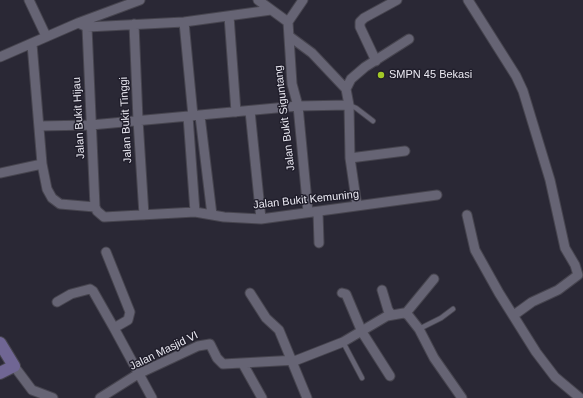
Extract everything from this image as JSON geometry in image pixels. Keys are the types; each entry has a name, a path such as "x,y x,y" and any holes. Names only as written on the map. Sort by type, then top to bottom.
{"street":[{"path":"29,0 46,36"},
{"path":"0,57 32,44 46,36 140,0"},
{"path":"258,0 288,22 303,0"},
{"path":"376,61 360,27 360,22 364,18 397,0"},
{"path":"468,0 516,76 523,91 550,180 566,248 575,265 578,275 576,279 558,290 532,302 514,315"},
{"path":"78,23 87,28 184,22 271,10"},
{"path":"229,16 236,112"},
{"path":"184,22 194,116 212,214"},
{"name":"Jalan Bukit Siguntang","path":"288,22 292,84 298,106 308,212"},
{"name":"Jalan Bukit Tinggi","path":"134,24 144,215"},
{"name":"Jalan Bukit Hijau","path":"87,28 94,206"},
{"path":"289,36 312,53 346,89 349,105 350,158 356,206"},
{"path":"346,89 351,79 409,39"},
{"path":"32,44 42,164 47,189 52,198 60,204 94,206"},
{"path":"39,126 91,125 298,106 349,105"},
{"path":"250,111 261,218"},
{"path":"194,116 195,212"},
{"path":"350,158 405,151"},
{"path":"0,173 42,164"},
{"name":"Jalan Bukit Kemuning","path":"94,206 97,212 104,217 195,212 261,218 318,212 437,195"},
{"path":"318,212 320,243"},
{"path":"467,215 475,250 499,294 550,371 580,398"},
{"path":"106,252 130,312 128,320 114,328"},
{"path":"434,279 406,313 419,329 434,358 462,398"},
{"path":"58,302 71,294 90,289 93,291 152,398"},
{"path":"382,290 391,314"},
{"path":"250,293 266,318 279,330 307,398"},
{"path":"342,293 346,294 362,332 390,376"},
{"name":"Jalan Masjid VI","path":"100,398 138,374 208,343 217,358 224,364 243,364 292,359 297,360 343,342 391,314 406,313"},
{"path":"0,343 14,366 32,390 53,398"},
{"path":"243,364 262,398"},
{"path":"0,374 14,366"}],"lane":[{"path":"349,105 356,108 372,121"},
{"path":"419,329 441,318 453,309"},
{"path":"343,342 362,378"}],"place":[{"name":"SMPN 45 Bekasi","path":"381,75"}]}
